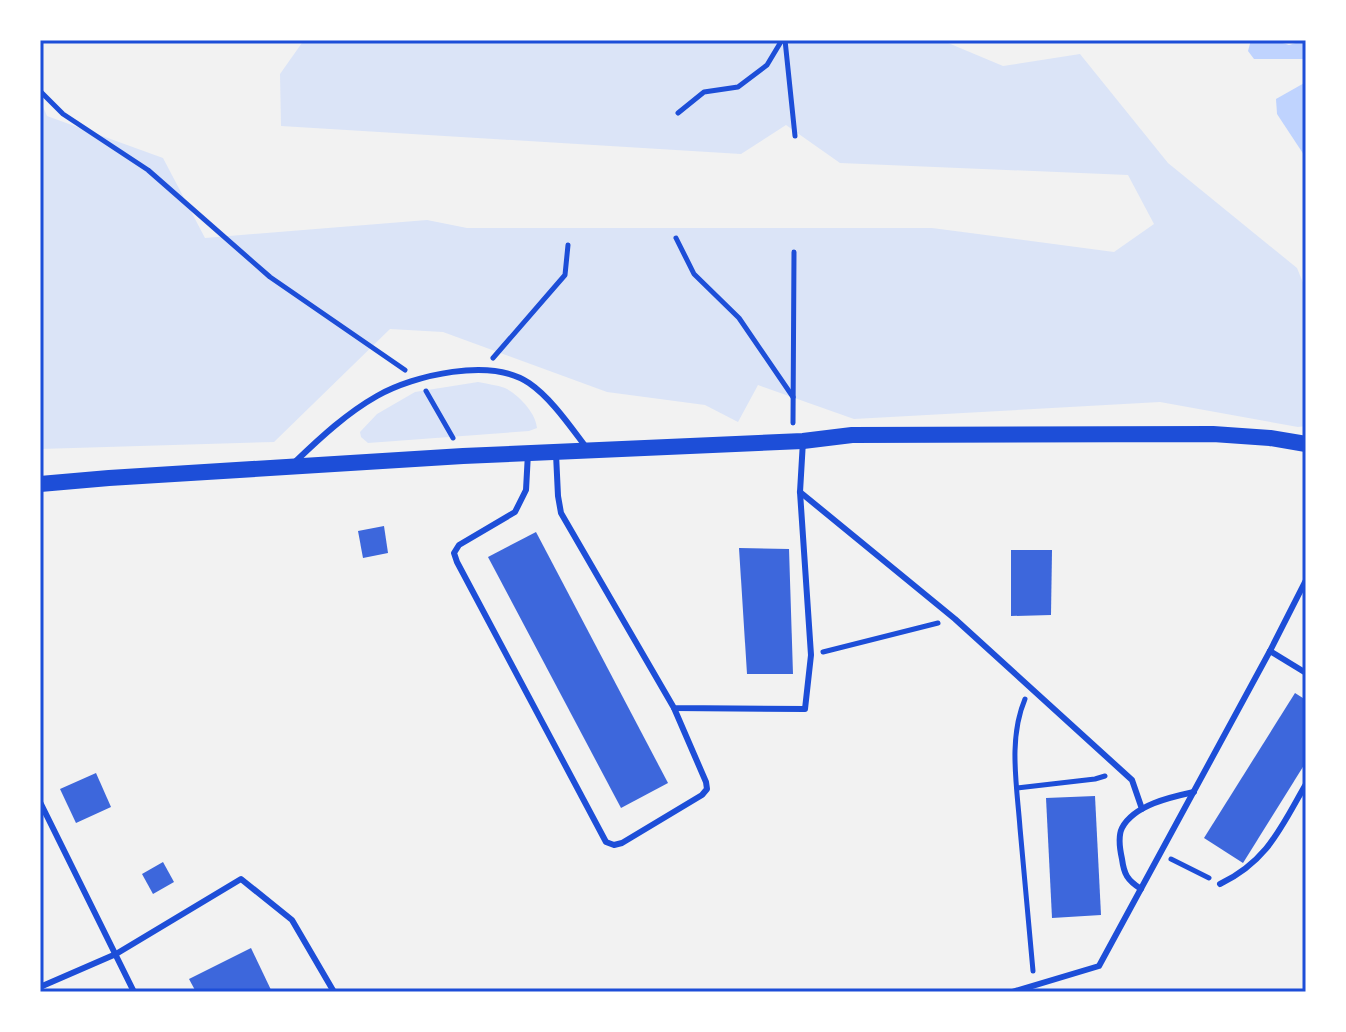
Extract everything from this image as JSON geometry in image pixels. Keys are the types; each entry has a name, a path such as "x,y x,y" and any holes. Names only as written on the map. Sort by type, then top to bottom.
{"main road":[{"path":"40,484 291,466 798,441 852,435 1213,434 1306,444"}],"lane":[{"path":"291,466 324,434 376,397 398,386 452,371 483,369 510,373 530,384 589,450"},
{"path":"674,708 805,709 811,655 798,441"},
{"path":"528,453 526,490 515,512 459,545 454,553 606,842 614,845 702,795 707,789 706,782 674,708 561,513 556,451"},
{"path":"800,492 955,619 1132,780 1142,809"},
{"path":"1012,992 1099,966 1306,580"},
{"path":"1270,651 1306,673"},
{"path":"1220,884 1241,874 1260,856 1274,839 1306,784"},
{"path":"1141,889 1124,875 1121,829 1142,809 1163,799 1194,792"},
{"path":"40,802 134,992"},
{"path":"40,987 116,954 241,879 292,920 334,992"}],"path":[{"path":"678,113 704,92 738,87 767,65 783,40"},
{"path":"783,40 795,136"},
{"path":"40,91 63,114 148,170 270,277 420,380 463,456"},
{"path":"676,238 694,274 739,318 793,397"},
{"path":"483,369 565,275 568,245"},
{"path":"794,252 793,397 798,441"},
{"path":"811,655 955,619"},
{"path":"1030,687 1019,713 1015,734 1035,985"},
{"path":"1017,788 1095,779 1122,771"},
{"path":"1160,853 1220,884"}],"shaded area":[{"path":"304,40 941,40 1003,66 1080,54 1168,163 1297,268 1306,290 1306,426 1160,402 854,419 758,385 738,422 705,405 607,392 443,332 390,329 274,442 40,449 40,100 47,116 163,158 205,238 427,220 467,228 932,228 1114,252 1154,224 1128,175 840,163 786,125 741,154 281,126 280,74"},
{"path":"478,382 505,388 516,395 530,411 537,428 368,443 361,437 360,432 377,414 415,392"}],"water":[{"path":"1251,40 1273,40 1289,45 1306,40 1306,59 1254,59 1248,51"},
{"path":"1306,82 1306,158 1277,114 1276,99"}],"building":[{"path":"384,526 388,553 363,558 358,531"},
{"path":"536,532 668,783 621,808 488,557"},
{"path":"739,548 789,549 793,674 747,674"},
{"path":"1011,550 1052,550 1051,615 1011,616"},
{"path":"1295,693 1306,700 1306,762 1243,863 1204,838"},
{"path":"96,773 111,807 76,823 60,789"},
{"path":"1095,796 1101,915 1052,918 1046,798"},
{"path":"163,862 174,882 153,894 142,874"},
{"path":"251,948 272,992 196,992 189,979"}]}
